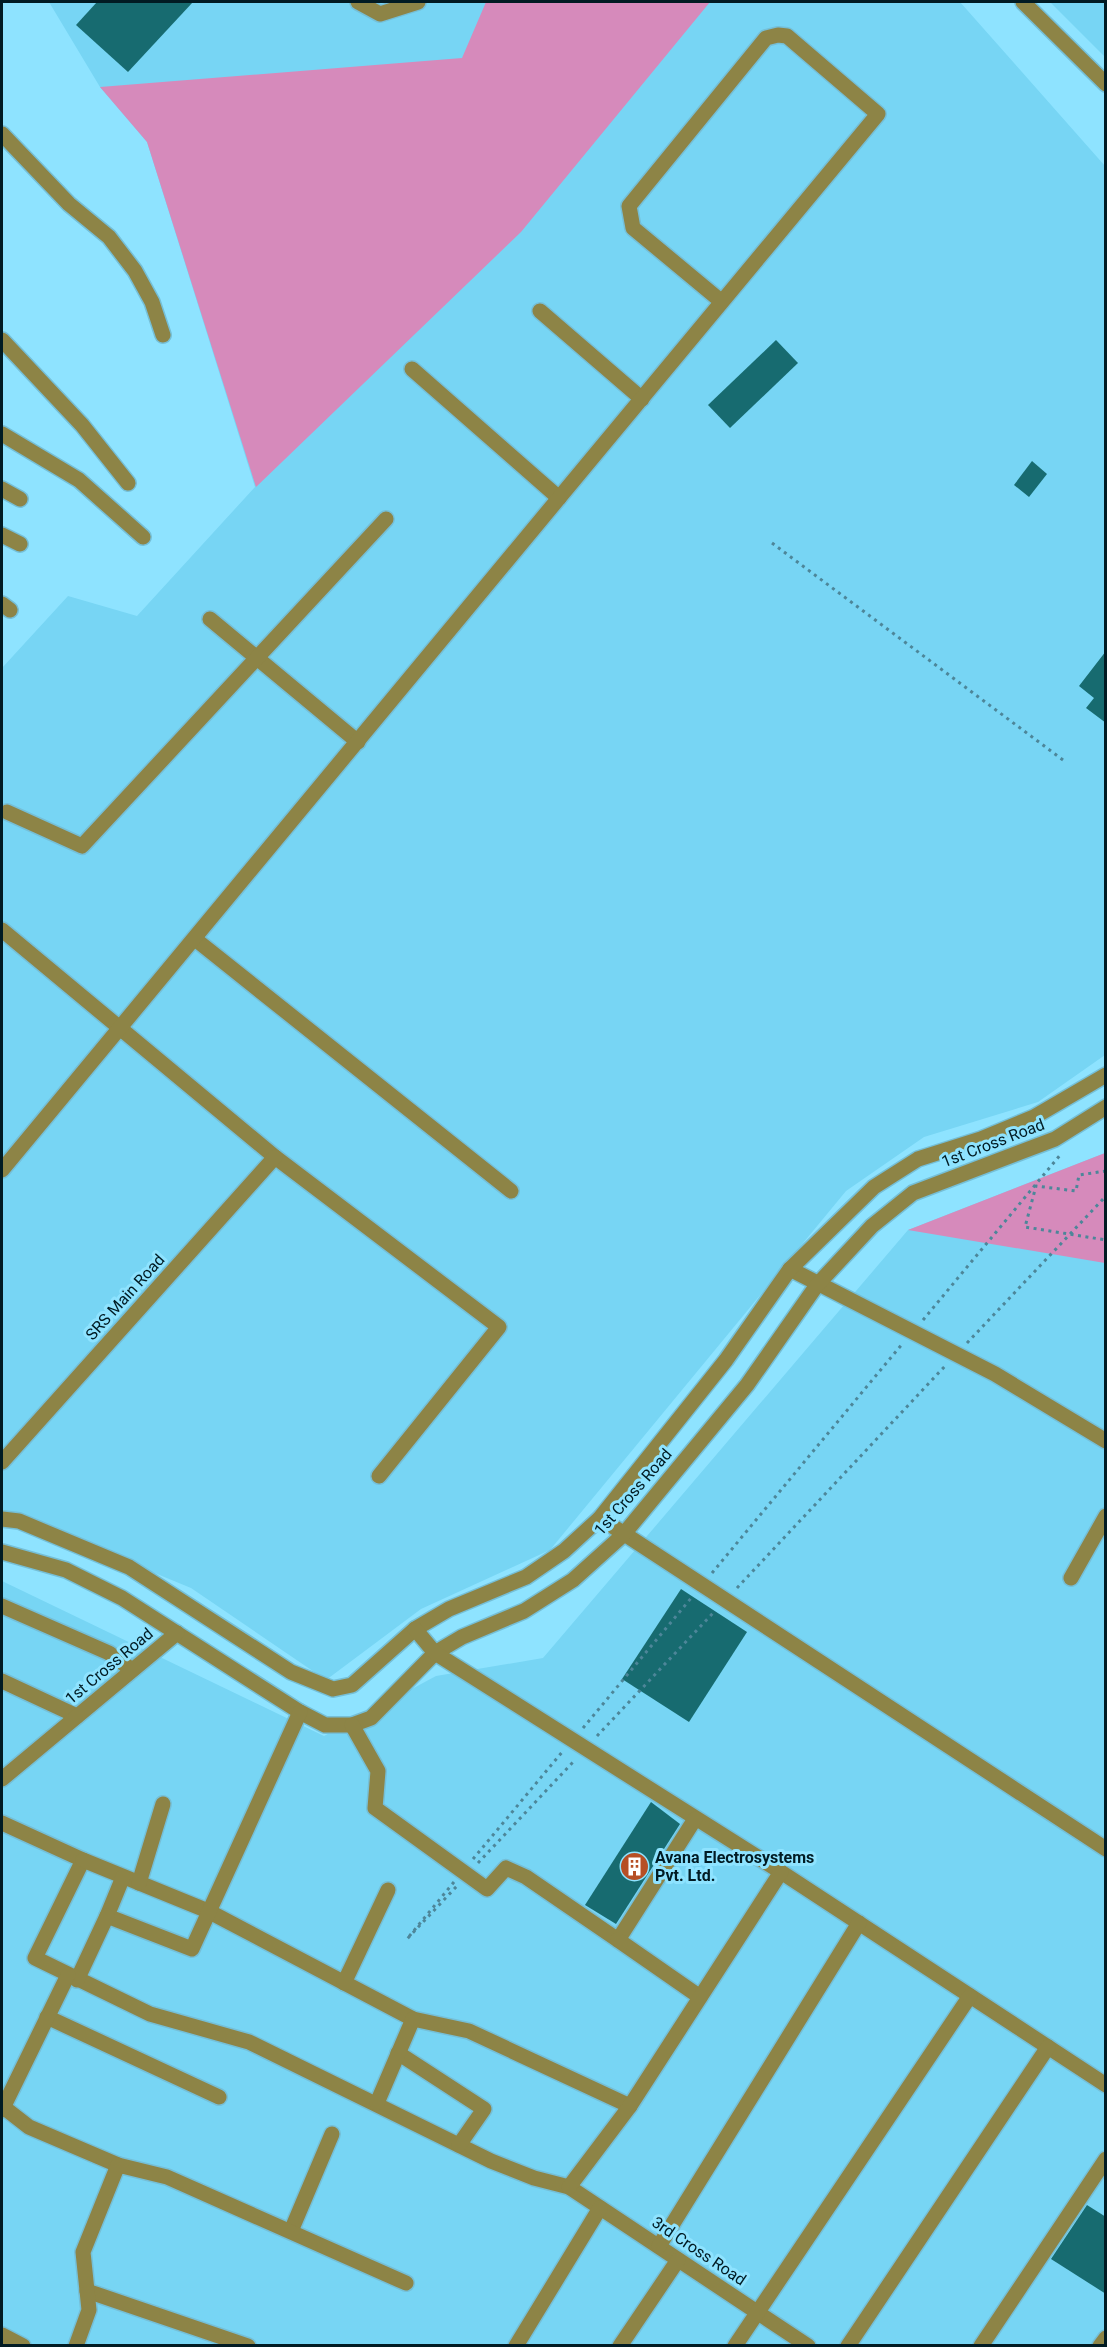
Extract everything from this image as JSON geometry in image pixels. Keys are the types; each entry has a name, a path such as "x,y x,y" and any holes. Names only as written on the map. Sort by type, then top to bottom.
{"street":[{"path":"358,2 380,14 418,2"},
{"path":"1023,2 1106,84"},
{"path":"2,1170 878,114 787,36 778,35 766,38 629,206 633,228 722,302"},
{"path":"2,134 69,204 109,237 135,271 152,302 163,335"},
{"path":"540,311 642,399"},
{"path":"2,340 82,425 128,483"},
{"path":"412,369 559,498"},
{"path":"2,434 79,480 143,537"},
{"path":"2,489 20,499"},
{"path":"7,812 82,846 386,519"},
{"path":"2,534 20,544"},
{"path":"210,619 358,742"},
{"path":"2,930 276,1157 499,1327 379,1476"},
{"path":"195,939 511,1191"},
{"path":"2,1519 20,1521 129,1567 291,1672 333,1689 352,1685 415,1629 449,1609 526,1577 564,1551 600,1518 726,1360 790,1269 874,1186 918,1159 981,1139 1034,1117 1106,1075"},
{"name":"1st Cross Road","path":"2,1779 177,1633 300,1712 325,1725 352,1725 371,1718 435,1653 462,1637 524,1611 573,1580 623,1534 747,1385 817,1285 872,1226 913,1194 1055,1139 1106,1107"},
{"path":"2,1145 14,1155"},
{"name":"SRS Main Road","path":"2,1462 276,1157"},
{"path":"790,1269 817,1285 995,1374 1106,1441"},
{"path":"1071,1578 1106,1516"},
{"path":"600,1518 1106,1848"},
{"path":"2,1552 66,1570 122,1598 177,1633"},
{"path":"2,1606 109,1653 132,1671"},
{"path":"415,1629 435,1653 780,1872 1106,2085"},
{"path":"2,1681 77,1716"},
{"path":"107,1916 192,1949 300,1712"},
{"path":"352,1725 378,1772 375,1808 487,1889 506,1868 526,1877 700,1997"},
{"path":"139,1883 163,1804"},
{"path":"618,1940 695,1819"},
{"path":"2,1823 83,1860 208,1911 413,2019 469,2031 630,2106"},
{"name":"3rd Cross Road","path":"83,1860 35,1958 150,2014 249,2042 459,2145 534,2178 569,2187 808,2346"},
{"path":"569,2187 630,2106 780,1872"},
{"path":"123,1877 107,1916 73,1977 47,2017 2,2108 29,2127 118,2165 167,2177 406,2283"},
{"path":"344,1983 388,1890"},
{"path":"659,2246 859,1923"},
{"path":"735,2346 970,1996"},
{"path":"47,2017 219,2097"},
{"path":"377,2103 413,2019"},
{"path":"848,2346 1048,2047"},
{"path":"398,2053 484,2109 459,2145"},
{"path":"291,2231 332,2134"},
{"path":"981,2346 1106,2158"},
{"path":"76,2346 89,2310 83,2252 118,2165"},
{"path":"516,2346 600,2208"},
{"path":"620,2346 678,2260"},
{"path":"87,2291 248,2346"},
{"path":"2,2335 23,2346"},
{"path":"1100,2346 1106,2338"}],"path":[{"path":"772,543 1063,760"},
{"path":"918,1326 1063,1152"},
{"path":"1106,1171 1079,1174 1076,1191 1036,1186 1025,1227 1106,1240"},
{"path":"966,1344 1106,1196"},
{"path":"705,1582 910,1335"},
{"path":"736,1589 949,1362"},
{"path":"582,1728 697,1591"},
{"path":"596,1738 719,1606"},
{"path":"468,1866 567,1747"},
{"path":"473,1869 579,1755"},
{"path":"460,1875 407,1939 464,1878"}],"shaded area":[{"path":"49,2 960,2 1105,166 1105,1055 1038,1102 924,1137 846,1191 550,1550 421,1609 326,1680 191,1588 2,1510 2,668 68,596 137,616 255,487 147,142 100,87"},
{"path":"486,2 710,2 521,232 256,487 147,142 100,87 462,58"},
{"path":"1050,2 1105,2 1105,57"},
{"path":"1105,1153 1105,2345 2,2345 2,1581 324,1736 436,1676 543,1658 908,1230"},
{"path":"1105,1153 1105,1263 908,1230"}],"building":[{"path":"97,2 193,2 128,72 76,25"},
{"path":"776,340 798,363 730,428 708,405"},
{"path":"1032,461 1047,474 1029,497 1014,485"},
{"path":"1106,651 1106,723 1086,708 1094,698 1079,686"},
{"path":"681,1589 747,1632 689,1722 622,1679"},
{"name":"Avana Electrosystems Pvt. Ltd.","path":"651,1802 680,1824 616,1924 585,1905"},
{"path":"1087,2205 1106,2217 1106,2294 1051,2259"}],"place":[{"name":"Avana Electrosystems Pvt. Ltd.","path":"634,1866"}]}
